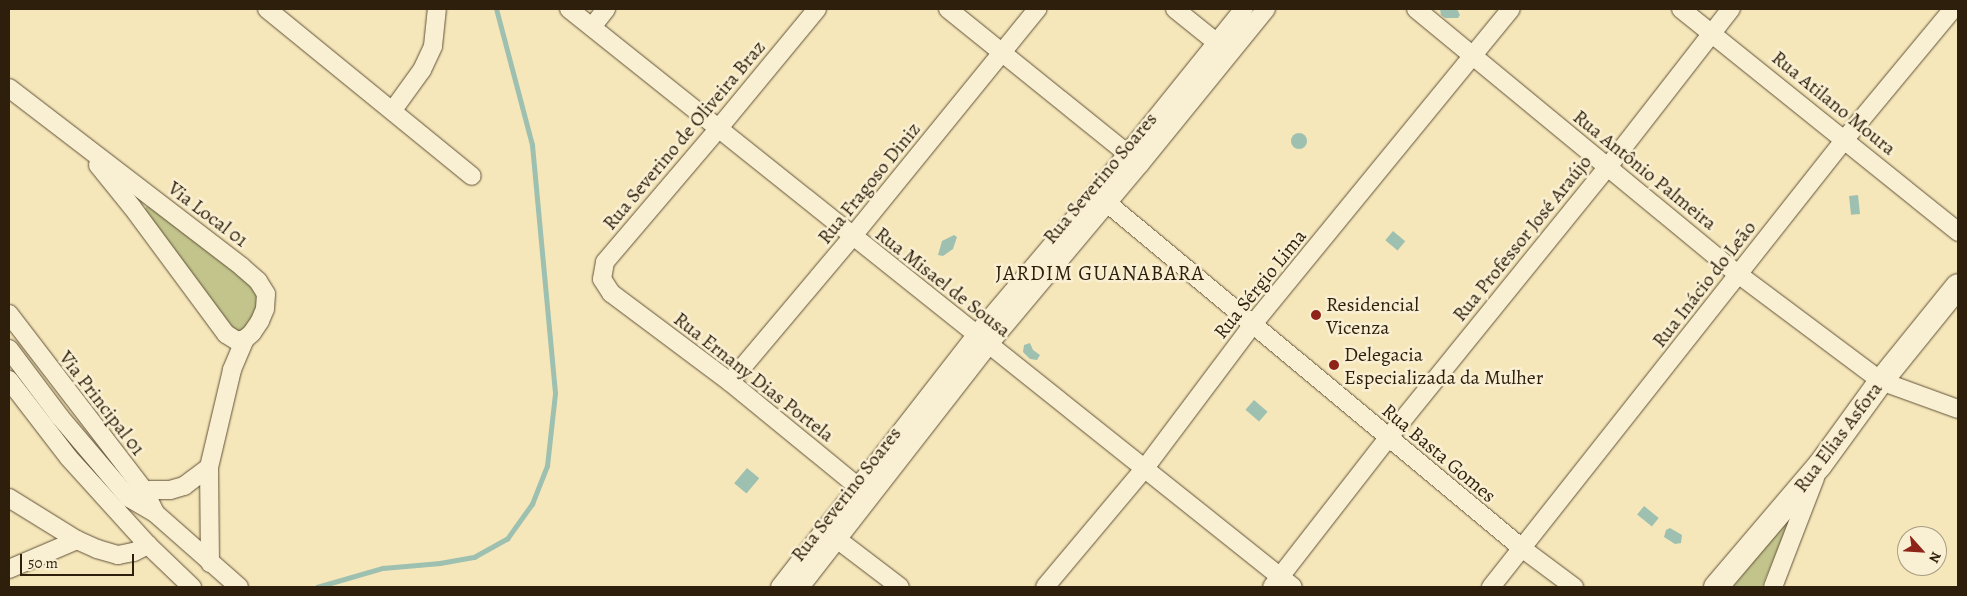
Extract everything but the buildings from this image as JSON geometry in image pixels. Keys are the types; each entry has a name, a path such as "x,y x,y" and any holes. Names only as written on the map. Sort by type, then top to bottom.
{"street":[{"path":"267,9 472,176"},
{"path":"393,110 422,70 432,46 437,9"},
{"name":"Rua Misael de Sousa","path":"569,9 852,237 1145,468 1282,584"},
{"path":"592,27 606,9"},
{"name":"Rua Severino de Oliveira Braz","path":"611,293 602,279 605,262 817,9"},
{"path":"948,9 1128,154"},
{"name":"Rua Fragoso Diniz","path":"730,382 852,237 1038,9"},
{"path":"1175,9 1216,42"},
{"name":"Rua Severino Soares","path":"1101,198 1128,154 1244,9"},
{"name":"Rua Severino Soares","path":"780,587 832,534 983,340 1101,198 1266,9"},
{"name":"Rua Antônio Palmeira","path":"1416,9 1738,274 1881,381 1958,409"},
{"name":"Rua Sérgio Lima","path":"1045,587 1145,468 1253,324 1511,9"},
{"name":"Rua Atilano Moura","path":"1681,9 1845,139 1958,232"},
{"name":"Rua Professor José Araújo","path":"1282,584 1388,438 1607,168 1731,9"},
{"name":"Rua Inácio do Leão","path":"1491,587 1845,139 1953,9"},
{"name":"Via Local 01","path":"9,88 258,282 266,294 265,309 252,333 245,340 232,370 208,467 210,563"},
{"name":"Via Local 01","path":"78,142 132,207 226,334 236,340 245,340"},
{"name":"Rua Basta Gomes","path":"1101,198 1522,549 1574,587"},
{"name":"Rua Elias Asfora","path":"1716,587 1820,465 1881,381 1958,286"},
{"name":"Rua Ernany Dias Portela","path":"611,293 730,382 865,492"},
{"name":"Via Principal 01","path":"9,314 137,494"},
{"name":"Via Principal 01","path":"28,340 10,351 60,416 155,513 239,587"},
{"path":"9,380 70,458 148,545 192,587"},
{"path":"1773,587 1820,465"},
{"path":"137,494 184,486 208,467"},
{"path":"9,498 77,540 118,555 134,552 148,545"},
{"path":"832,534 900,587"},
{"name":"Rua Severino Soares","path":"800,587 832,534"},
{"path":"9,569 77,540"}],"green space":[{"path":"147,206 155,209 247,279 256,290 259,305 252,322 244,331 235,332 144,210"},
{"path":"1792,514 1762,587 1733,587"}],"shaded area":[{"path":"1440,9 1457,9 1460,15 1458,18 1445,18 1441,15"},
{"path":"1299,133 1305,135 1307,141 1305,147 1299,149 1293,147 1291,141 1293,135"},
{"path":"1858,195 1860,214 1851,215 1849,196"},
{"path":"1393,231 1405,241 1398,250 1385,240"},
{"path":"954,235 957,237 953,249 943,256 938,255 942,241"},
{"path":"1030,343 1033,350 1040,355 1037,360 1030,359 1023,352 1024,345"},
{"path":"1254,400 1268,412 1259,422 1245,410"},
{"path":"747,468 759,478 746,494 734,483"},
{"path":"1644,506 1659,518 1652,527 1637,515"},
{"path":"1670,528 1682,535 1681,543 1675,544 1664,537 1666,530"}],"waterway":[{"path":"317,587 383,568 440,563 474,557 507,539 532,504 547,466 555,393 532,145 496,9"}],"place":[{"name":"Residencial Vicenza","path":"1316,315"},
{"name":"Delegacia Especializada da Mulher","path":"1334,365"}],"district":[{"name":"JARDIM GUANABARA","path":"1100,273"}]}
